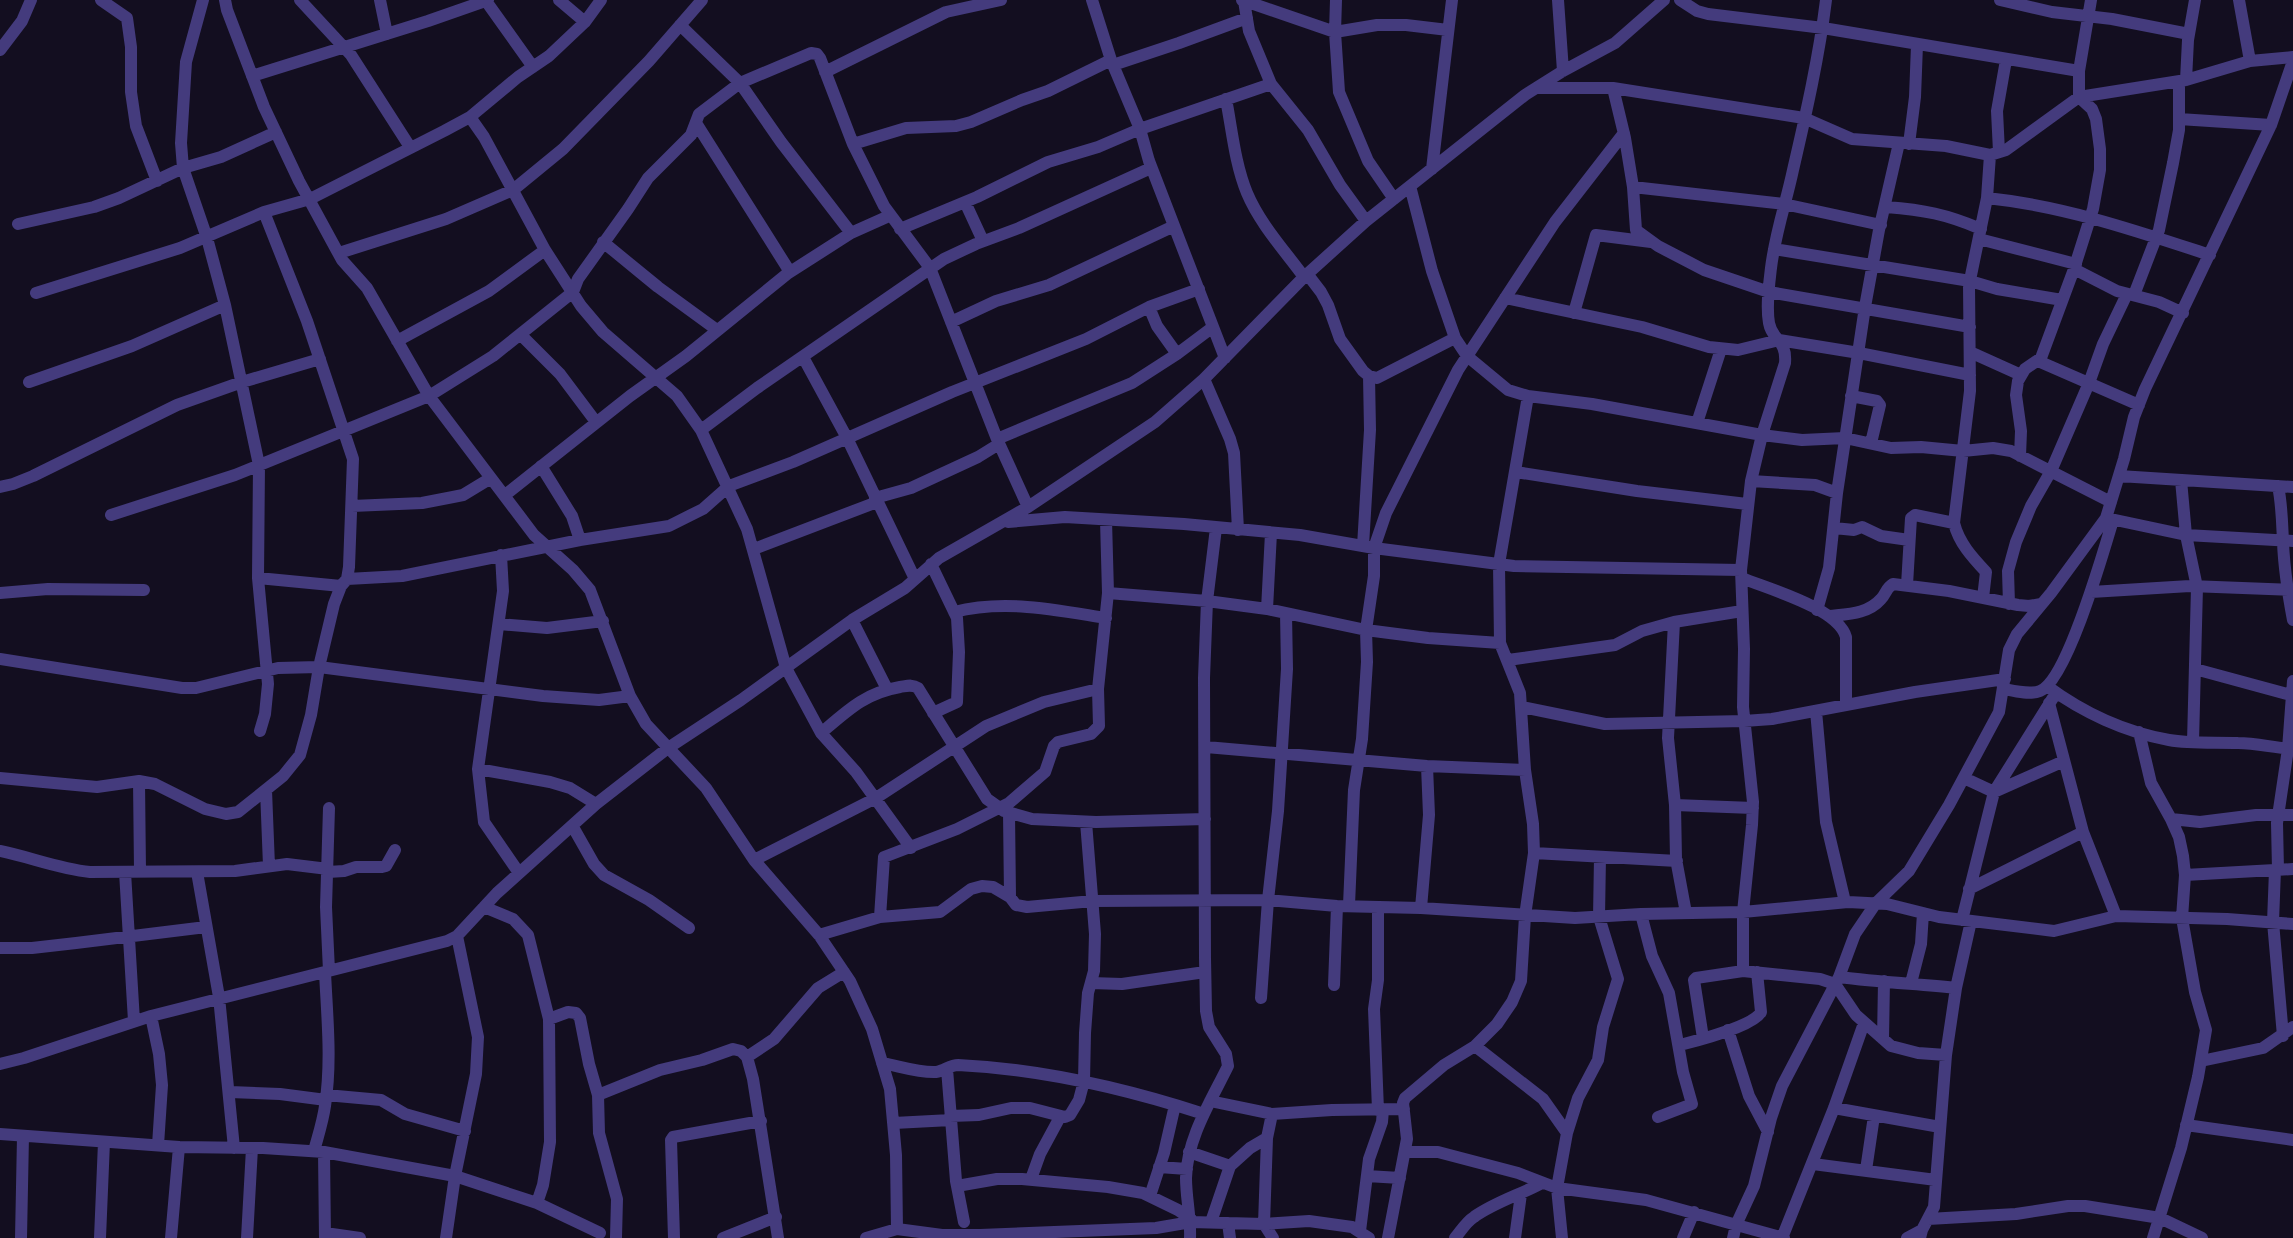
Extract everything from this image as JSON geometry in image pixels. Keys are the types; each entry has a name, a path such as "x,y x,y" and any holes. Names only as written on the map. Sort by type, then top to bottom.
{"street":[{"path":"0,50 22,21 31,0"},
{"path":"101,0 127,18 131,46 131,92 136,126 157,181"},
{"path":"203,0 186,62 181,142 183,168 207,238 225,305 259,465 258,579 267,670 266,705 260,731"},
{"path":"225,0 252,76 299,182 339,253 367,288 429,396 534,535 573,570 590,590 630,696 646,724 706,788 754,860 819,935 844,972 872,1029 890,1089 894,1123 897,1229"},
{"path":"300,0 351,55 410,147"},
{"path":"380,0 387,34"},
{"path":"559,0 585,22"},
{"path":"36,293 207,238 264,212 310,199 470,117 518,76 549,56 585,22 601,0"},
{"path":"339,253 446,219 513,190 563,149 649,61 702,0"},
{"path":"825,72 946,12 1001,0"},
{"path":"1092,0 1112,62 1140,129 1151,168 1225,358"},
{"path":"1243,0 1335,32 1377,25 1406,25 1448,30"},
{"path":"1243,0 1249,31 1271,84 1308,130 1340,185 1366,221"},
{"path":"1336,0 1335,32 1339,92 1368,162 1394,199"},
{"path":"1432,169 1452,0"},
{"path":"1558,0 1563,70"},
{"path":"0,1064 151,1016 447,941 457,936 519,873 596,804 668,748 852,620 905,588 931,564 1004,522 1138,435 1204,380 1306,276 1366,221 1536,88 1563,70 1616,44 1664,0"},
{"path":"1680,0 1708,14 1823,28 2079,71"},
{"path":"1743,971 1743,912 1753,808 1744,721 1742,574 1747,504 1762,435 1785,363 1786,352 1769,324 1769,292 1777,225 1804,118 1823,28 1826,0"},
{"path":"2000,0 2052,12 2112,19 2189,34"},
{"path":"2020,456 2016,395 2021,375 2041,358 2090,219 2100,170 2100,149 2092,109 2079,97 2079,71 2091,0"},
{"path":"2009,604 2010,562 2031,506 2051,471 2089,383 2103,344 2130,295 2156,238 2173,163 2182,80 2195,0"},
{"path":"2239,0 2250,61"},
{"path":"252,76 487,1 533,67"},
{"path":"853,144 906,128 956,126 971,122 1112,62 1247,18"},
{"path":"680,26 740,82 781,142 851,233"},
{"path":"1817,610 1829,568 1851,396 1881,225 1915,97 1917,45"},
{"path":"111,515 224,478 345,431 429,396 493,356 573,292 578,279 648,178 691,135 699,114 740,82 810,53 817,54 853,144 889,216 930,268 998,442 1028,507"},
{"path":"1536,88 1613,88 1804,118 1852,139 1946,146 1994,154 2006,150 2079,97 2182,80 2250,61 2293,59 2271,125 2139,405 2111,501 2109,519 2091,592 2051,694 1994,792 1970,889 1946,1055 1934,1207 1923,1229"},
{"path":"1983,598 1986,572 1968,553 1957,534 1954,523 1970,375 1970,281 1987,198 1994,154 1997,111 2006,60"},
{"path":"900,229 965,202 1048,162 1098,147 1140,129 1271,84"},
{"path":"1613,88 1624,133 1633,187 1636,230 1652,242 1704,270 1769,292 1866,307 1970,327"},
{"path":"1226,99 1240,171 1247,194 1259,216 1306,276 1322,292 1340,339 1363,371 1377,378 1455,338"},
{"path":"470,117 484,137 545,250 573,292 603,332 677,396 701,430 729,486 754,549 786,668 821,733 876,798 911,848"},
{"path":"2179,118 2271,125"},
{"path":"696,123 790,272"},
{"path":"18,224 94,207 183,168 221,157 276,132"},
{"path":"1368,547 1467,356 1555,222 1624,133"},
{"path":"701,430 757,388 944,259 1019,228 1151,168"},
{"path":"1410,186 1432,271 1455,338 1467,356 1508,390 1528,396 1592,404 1762,435 1802,440 1822,437 1845,438 1891,448 1921,447 1963,451 2001,448 2111,501"},
{"path":"1633,187 1784,204 1881,225"},
{"path":"1987,198 2055,208 2210,255"},
{"path":"965,202 983,241"},
{"path":"1886,207 1919,209 1950,216 1980,234 2075,266 2130,295 2159,302 2183,313"},
{"path":"0,778 97,787 139,782 155,784 206,809 226,814 238,812 266,790 283,776 300,755 311,715 319,667 334,604 344,582 352,506 353,459 320,359 264,212"},
{"path":"505,495 635,392 687,356 790,272 851,233 889,216"},
{"path":"951,322 996,301 1049,285 1174,226"},
{"path":"1574,313 1596,236 1652,242"},
{"path":"603,242 658,287 717,330"},
{"path":"1774,249 1874,264 2062,300"},
{"path":"397,342 489,291 545,250"},
{"path":"258,579 344,582 402,576 501,555 678,523 703,509 729,486 793,462 975,383 1086,339 1149,307 1199,289"},
{"path":"1505,298 1642,327 1721,349 1738,350 1779,340 1970,375"},
{"path":"30,382 132,346 225,305"},
{"path":"1149,307 1157,326 1177,354"},
{"path":"754,549 911,488 978,457 998,442 1132,382 1177,354 1213,327"},
{"path":"521,335 560,374 596,422"},
{"path":"1697,423 1721,349"},
{"path":"1970,352 2021,375"},
{"path":"803,357 847,438 915,579"},
{"path":"0,488 33,476 147,418 242,382 320,359"},
{"path":"2038,361 2139,405"},
{"path":"1334,985 1354,790 1362,739 1367,662 1366,630 1374,576 1368,547 1369,376"},
{"path":"1204,380 1234,453 1238,530"},
{"path":"1388,1238 1407,1139 1403,1103 1408,1094 1444,1065 1475,1046 1497,1024 1512,1002 1521,981 1525,916 1534,853 1533,824 1525,770 1522,707 1516,680 1500,642 1499,564 1528,396"},
{"path":"1851,396 1877,401 1880,405 1871,443"},
{"path":"541,466 572,516 580,540"},
{"path":"1516,472 1637,491 1747,504"},
{"path":"2119,476 2293,487"},
{"path":"352,506 422,503 453,497 462,495 491,478"},
{"path":"2181,480 2186,536 2197,587 2193,742"},
{"path":"1751,481 1815,485 1837,493"},
{"path":"2278,486 2288,540 2293,620"},
{"path":"1907,585 1909,540 1913,516 1954,523"},
{"path":"1004,522 1065,518 1106,520 1270,533 1499,564 1742,574 1830,616 1844,633 1846,705"},
{"path":"2109,519 2186,536 2288,540"},
{"path":"1733,1238 1736,1225 1754,1186 1782,1086 1837,980 1855,934 1876,903 1909,871 1964,778 1999,712 2010,650 2017,634 2109,519"},
{"path":"880,917 882,861 889,854 911,848 1003,811 1045,772 1058,741 1095,731 1099,726 1098,689 1108,593 1106,520"},
{"path":"1834,528 1854,530 1862,527 1881,536 1909,540"},
{"path":"1190,1238 1191,1220 1186,1179 1189,1152 1204,1114 1228,1066 1228,1060 1209,1027 1206,1011 1205,972 1204,678 1207,601 1216,528"},
{"path":"1267,609 1270,533"},
{"path":"501,555 503,591 478,769 484,822 519,873"},
{"path":"931,564 957,618 959,652 958,700 956,704 933,713"},
{"path":"1830,616 1869,608 1881,600 1889,586 1907,585 1949,591 2009,604 2029,606 2041,604"},
{"path":"2091,592 2197,587 2290,590"},
{"path":"0,593 48,589 144,590"},
{"path":"1108,593 1207,601 1267,609 1366,630 1428,638 1500,642"},
{"path":"954,612 981,607 1026,606 1106,618"},
{"path":"1508,660 1615,645 1642,631 1674,622 1742,611"},
{"path":"1261,998 1268,900 1278,811 1287,669 1286,613"},
{"path":"852,620 887,689"},
{"path":"499,624 548,628 603,621"},
{"path":"1674,622 1668,738 1675,805 1677,861 1686,913"},
{"path":"0,659 182,688 196,688 278,668 319,667 490,691 599,700 630,696"},
{"path":"2195,669 2291,695"},
{"path":"2283,1036 2273,922 2278,814 2291,749 2293,681"},
{"path":"1522,707 1605,724 1744,721 1772,719 1915,692 2004,684 2032,693 2041,691 2051,694 2139,732 2170,741 2240,743 2291,749"},
{"path":"821,733 851,707 879,691 916,686 987,799 1003,811 1023,818 1086,822 1205,819"},
{"path":"754,860 876,798 986,726 1044,702 1098,689"},
{"path":"2051,694 2064,760 2084,832 2116,916"},
{"path":"1816,711 1826,822 1845,902"},
{"path":"2139,732 2151,783 2179,837 2185,875 2182,918 2195,992 2206,1030 2186,1125 2153,1238"},
{"path":"1206,747 1428,766 1525,770"},
{"path":"1964,778 1994,792 2064,760"},
{"path":"1421,908 1429,815 1428,766"},
{"path":"478,769 550,782 570,788 596,804"},
{"path":"139,782 140,871"},
{"path":"266,790 269,866"},
{"path":"1675,805 1753,808"},
{"path":"329,808 326,908 328,1047 326,1098 319,1152 325,1235 360,1238"},
{"path":"1003,811 1010,897"},
{"path":"2171,819 2200,822 2278,814 2293,815"},
{"path":"894,1123 979,1115 1011,1108 1030,1108 1060,1117 1070,1115 1079,1100 1084,1081 1088,993 1094,971 1094,901 1086,822"},
{"path":"573,827 594,864 604,876 649,900 689,928"},
{"path":"1970,889 2084,832"},
{"path":"0,850 68,869 125,873 245,871 287,864 344,871 356,867 386,866 395,850"},
{"path":"1534,853 1677,861"},
{"path":"1562,1238 1557,1188 1567,1133 1578,1098 1598,1060 1603,1027 1618,978 1599,917 1600,857"},
{"path":"2185,875 2293,869"},
{"path":"196,872 219,997 234,1148"},
{"path":"125,873 134,1021"},
{"path":"819,935 880,917 940,912 971,889 982,886 993,887 1010,897 1016,905 1027,907 1094,901 1268,900 1575,918 1743,912 1845,902 1887,904 1923,914 1966,921 2054,931 2116,916 2293,924"},
{"path":"484,907 513,919 528,935 549,1019 550,1142 543,1185 537,1203"},
{"path":"866,1238 897,1229 975,1237 1156,1228 1191,1220 1264,1224 1310,1221 1352,1227 1365,1235 1369,1159 1382,1122 1374,1009 1377,980 1378,907"},
{"path":"1641,914 1652,956 1670,993 1672,1016 1691,1105 1658,1117"},
{"path":"1911,983 1921,944 1923,914"},
{"path":"0,948 32,948 206,927"},
{"path":"446,1238 455,1176 476,1074 478,1037 457,936"},
{"path":"1703,1038 1694,980 1696,978 1743,971 1817,979 1884,981 1956,988"},
{"path":"747,1057 774,1039 818,988 844,972"},
{"path":"1091,983 1122,984 1205,972"},
{"path":"1680,1045 1728,1030 1759,1016 1757,972"},
{"path":"1837,980 1864,1023 1891,1046 1918,1053 1946,1055"},
{"path":"1883,1039 1884,981"},
{"path":"0,1134 179,1147 319,1152 455,1176 537,1203 600,1233 617,1238 617,1199 599,1133 598,1095 589,1065 580,1018 576,1013 568,1012 549,1019"},
{"path":"151,1016 159,1054 162,1085 158,1145"},
{"path":"1405,1152 1438,1152 1518,1173 1557,1188 1646,1200 1783,1238 1813,1164 1864,1023"},
{"path":"2201,1061 2263,1048 2293,1027"},
{"path":"1728,1030 1749,1096 1768,1132"},
{"path":"1475,1046 1543,1099 1567,1133"},
{"path":"598,1095 660,1070 702,1060 733,1049 741,1051 747,1057 761,1121 778,1238"},
{"path":"882,1063 938,1072 954,1065 1043,1074 1145,1095 1204,1114"},
{"path":"946,1069 957,1186 964,1222"},
{"path":"230,1092 381,1100 405,1114 465,1131"},
{"path":"1210,1101 1272,1114 1404,1109"},
{"path":"1150,1196 1175,1105"},
{"path":"1834,1108 1940,1127"},
{"path":"1272,1114 1267,1138 1264,1224 1273,1238"},
{"path":"1866,1170 1874,1116"},
{"path":"1031,1179 1040,1154 1060,1117"},
{"path":"674,1238 670,1140 673,1137 761,1121"},
{"path":"2186,1125 2293,1140"},
{"path":"21,1238 23,1136"},
{"path":"1210,1222 1230,1167 1250,1148 1267,1138"},
{"path":"100,1238 104,1142"},
{"path":"171,1238 179,1147"},
{"path":"247,1238 252,1148"},
{"path":"1189,1152 1230,1167"},
{"path":"1813,1164 1936,1180"},
{"path":"1159,1167 1187,1169"},
{"path":"1367,1176 1400,1178"},
{"path":"957,1186 997,1179 1031,1179 1110,1187 1150,1196 1191,1220"},
{"path":"1455,1238 1473,1217 1542,1183"},
{"path":"1515,1238 1521,1194"},
{"path":"1907,1238 1923,1229 2068,1206 2085,1206 2160,1218 2202,1238"},
{"path":"1683,1238 1694,1212"},
{"path":"723,1238 776,1216"},
{"path":"1228,1223 1230,1238"},
{"path":"585,1238 600,1233"}]}
